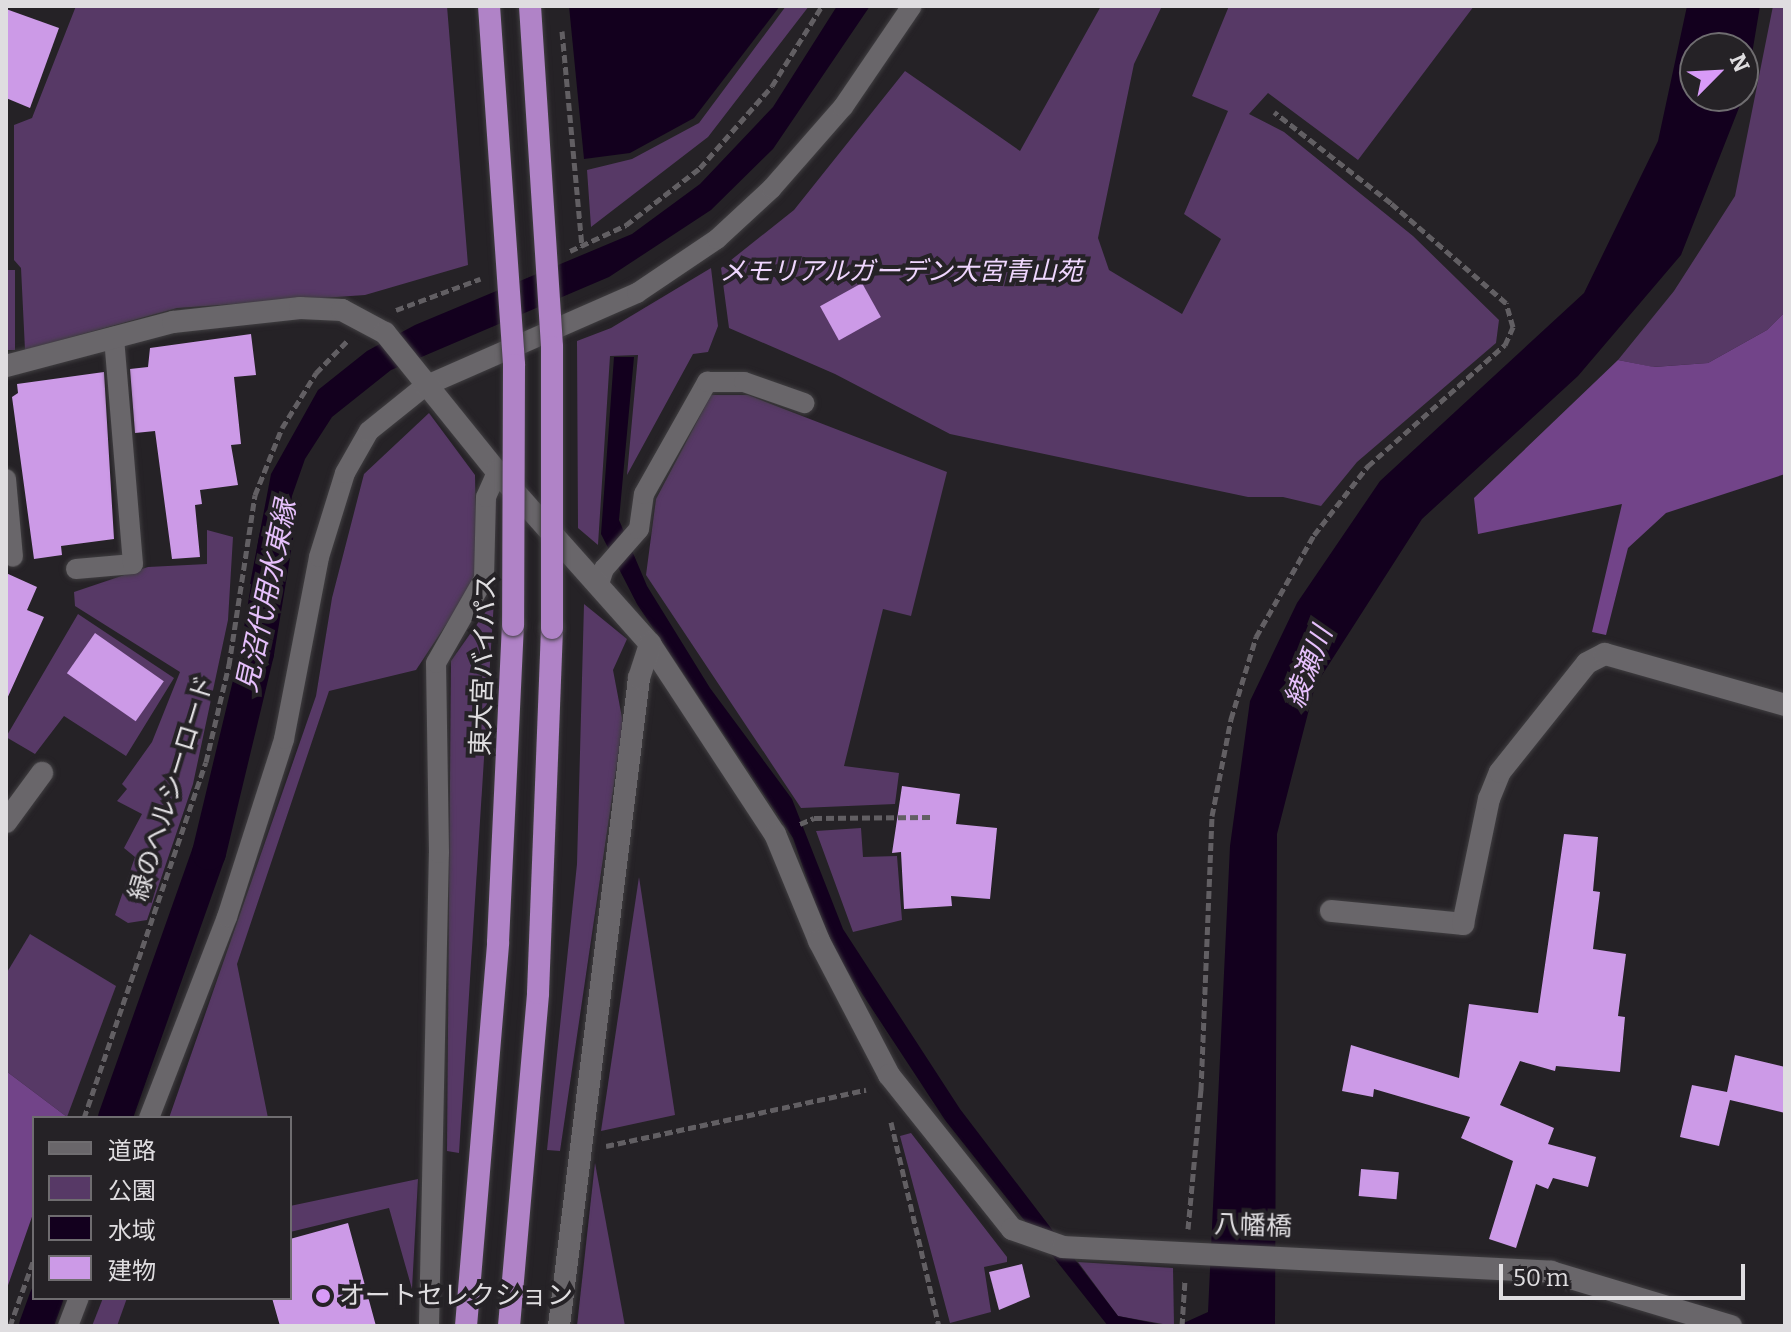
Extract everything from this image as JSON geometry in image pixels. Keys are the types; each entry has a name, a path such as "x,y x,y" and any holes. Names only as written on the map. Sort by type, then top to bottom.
{"highway":[{"name":"東大宮バイパス","path":"466,1326 498,942 513,625 512,318 489,6"},
{"path":"509,1326 539,978 552,628 552,347 530,6"}],"street":[{"path":"6,366 173,322 325,307 356,315 385,333 497,472 602,577 650,644 775,834 819,941 892,1079 908,1099"},
{"path":"559,1326 639,678 650,644"},
{"path":"1331,911 1463,924 1489,799 1500,772 1587,663 1605,654 1785,705"},
{"path":"6,822 42,773"},
{"name":"八幡橋","path":"908,1099 1012,1229 1030,1239 1076,1248 1317,1257 1551,1272 1731,1326"}],"lane":[{"path":"150,1116 227,917 284,739 319,557 345,473 369,431 420,380 637,293 717,239 772,188 843,107 912,6"},
{"path":"76,569 133,564 114,337"},
{"path":"602,577 639,529 644,494 707,382 744,382 804,403"},
{"path":"429,1326 439,853 436,663 484,579 486,497 497,472"},
{"path":"6,479 13,557"},
{"path":"68,1326 78,1300"}],"path":[{"path":"567,252 626,225 700,168 772,86 822,6"},
{"path":"561,19 582,247"},
{"path":"1182,1323 1201,1090 1212,816 1231,719 1256,637 1314,535 1368,466 1505,345 1513,327 1506,303 1391,203 1274,112"},
{"path":"392,311 494,275"},
{"name":"緑のヘルシーロード","path":"85,1116 206,762 229,665 255,495 282,428 316,373 346,342"},
{"path":"814,818 930,817"},
{"path":"582,1151 867,1090 892,1079"},
{"path":"908,1099 889,1125 939,1326"},
{"path":"10,1326 32,1265"}],"green space":[{"path":"76,6 447,6 468,265 365,295 177,308 25,350 21,268 14,260 14,125 32,118"},
{"path":"786,6 809,6 708,137 591,227 587,170 632,159 699,123"},
{"name":"メモリアルガーデン大宮青山苑","path":"1101,6 1162,6 1134,64 1098,238 1109,270 1182,314 1221,239 1184,214 1228,111 1192,96 1229,6 1474,6 1358,160 1268,93 1249,114 1284,132 1413,236 1499,320 1496,343 1357,462 1321,506 1283,497 1248,497 950,434 835,374 729,328 721,268 794,210 905,71 1020,151"},
{"path":"1773,6 1785,6 1785,312 1767,330 1708,363 1653,367 1618,360 1674,291 1735,196 1752,112 1759,112 1759,76"},
{"path":"711,268 718,326 708,352 693,354 627,475 638,355 610,356 598,545 578,528 577,341 611,328"},
{"path":"6,270 15,270 15,350 6,350"},
{"path":"711,395 748,395 947,472 911,616 883,609 844,766 899,773 895,804 801,808 646,575 656,499"},
{"path":"429,413 475,475 477,578 416,670 329,691 237,964 268,1116 170,1116 316,696 332,598 364,474"},
{"path":"207,530 233,537 228,620 193,784 147,920 128,923 115,915 135,857 124,848 142,814 117,801 127,789 122,784 152,742 180,672 75,606 74,592 148,567 207,564"},
{"path":"494,600 459,1153 447,1151 451,661"},
{"path":"584,604 627,639 613,670 623,723 560,1151 547,1150 577,864"},
{"path":"78,614 174,678 126,756 64,716 35,754 6,737"},
{"path":"861,828 863,857 897,856 902,920 853,932 816,831"},
{"path":"639,877 675,1115 601,1131"},
{"path":"30,934 116,986 67,1116 6,1071 6,974"},
{"path":"911,1133 1007,1257 1007,1262 984,1267 991,1312 950,1323 900,1136"},
{"path":"595,1163 625,1326 577,1326"},
{"path":"418,1179 412,1289 389,1208 292,1232 292,1206"},
{"path":"1078,1262 1173,1268 1174,1326 1118,1316"},
{"path":"102,1300 126,1300 117,1326 92,1326"}],"shaded area":[{"path":"1785,312 1785,474 1666,513 1628,548 1606,635 1592,632 1622,504 1478,534 1474,498 1618,360 1654,367 1708,363 1767,330"},
{"path":"6,1071 66,1116 32,1116 32,1217 6,1291"}],"water":[{"path":"569,6 780,6 694,118 630,153 584,159"},
{"path":"837,6 870,6 773,149 711,210 609,277 391,370 332,417 305,459 292,496 280,583 250,584 271,474 318,390 367,351 415,325 632,234 700,184 773,107"},
{"path":"1687,6 1760,6 1756,32 1681,32"},
{"name":"綾瀬川","path":"1679,43 1679,112 1737,112 1681,255 1578,376 1422,519 1315,686 1277,834 1275,1326 1177,1326 1208,1312 1230,846 1250,701 1297,603 1380,481 1584,293 1658,141"},
{"path":"614,357 634,357 619,520 647,586 710,688 792,799 843,929 960,1109 1118,1316 1168,1326 1108,1326 945,1120 840,960 825,932 793,838 637,604 601,534"}],"building":[{"path":"6,9 59,28 30,108 6,98"},
{"path":"862,283 881,317 839,340 820,306"},
{"path":"251,334 256,375 234,377 241,444 231,445 238,485 200,490 202,504 195,505 200,557 172,559 155,431 135,433 130,369 148,367 150,348"},
{"path":"104,372 114,539 61,546 62,555 34,559 12,397 18,393 17,384"},
{"path":"6,573 37,587 27,610 44,617 6,701"},
{"path":"95,633 164,681 136,721 67,673"},
{"path":"902,786 960,794 956,824 997,828 990,899 951,896 952,906 904,909 901,852 892,853"},
{"path":"1564,834 1598,837 1593,891 1600,892 1593,949 1626,954 1618,1016 1625,1017 1620,1072 1556,1066 1555,1071 1520,1061 1500,1105 1554,1128 1548,1144 1596,1157 1588,1187 1553,1178 1548,1189 1536,1184 1516,1248 1489,1239 1513,1161 1461,1138 1470,1117 1374,1089 1373,1097 1342,1091 1351,1045 1459,1078 1469,1004 1538,1013"},
{"path":"1735,1055 1785,1067 1785,1113 1730,1100 1719,1146 1680,1137 1692,1085 1727,1092"},
{"path":"1361,1169 1399,1172 1397,1199 1359,1196"},
{"path":"348,1223 376,1326 280,1326 273,1300 292,1300 292,1238"},
{"path":"1022,1264 1030,1297 999,1310 989,1272"}],"waterway":[{"name":"見沼代用水東縁","path":"116,1116 209,853 257,653 276,538"},
{"name":"見沼代用水東縁","path":"36,1326 45,1300"}],"place":[{"name":"オートセレクション","path":"323,1296"}]}
